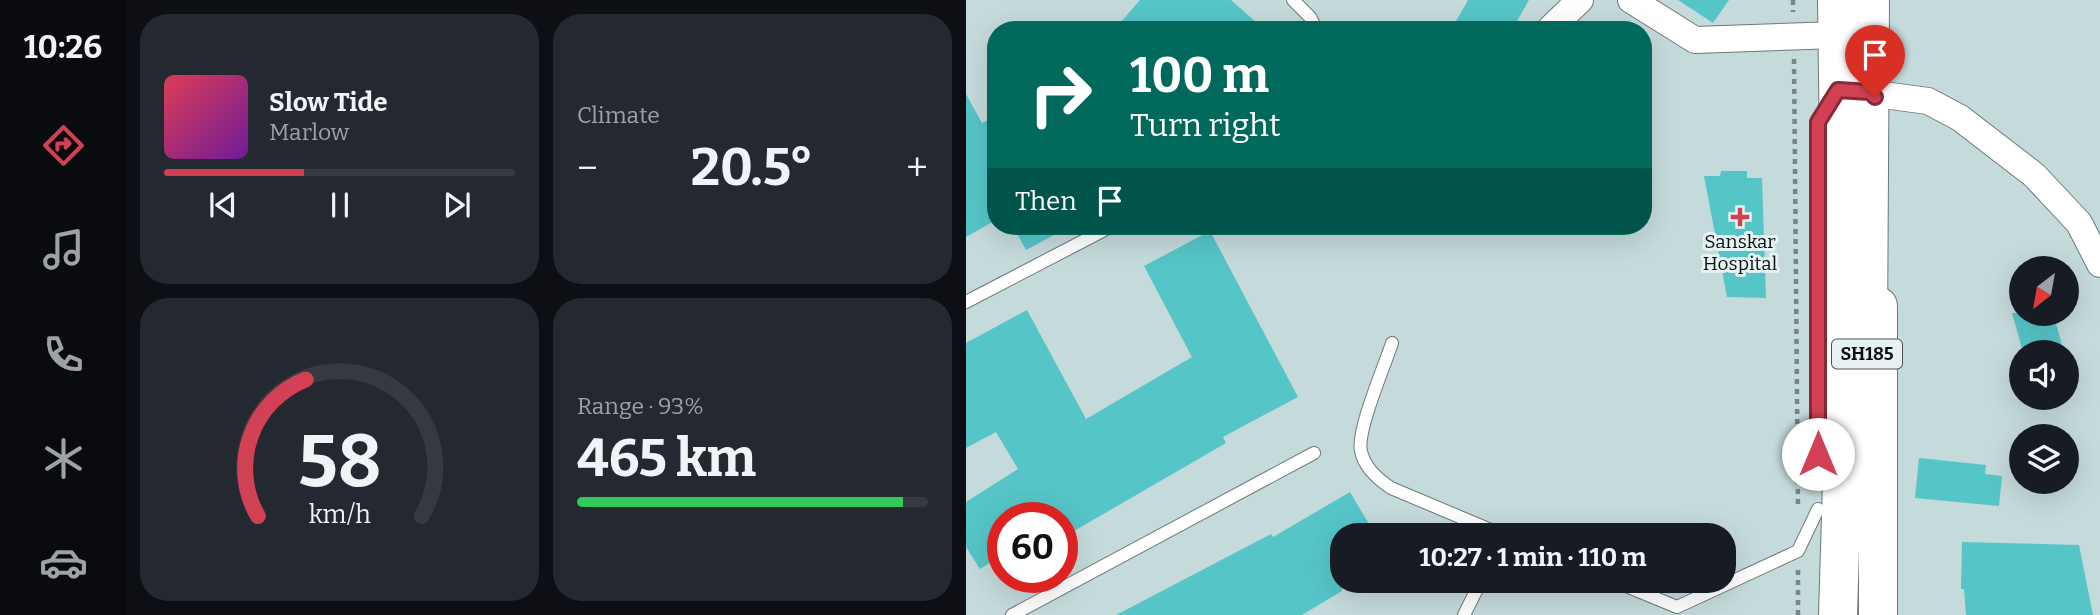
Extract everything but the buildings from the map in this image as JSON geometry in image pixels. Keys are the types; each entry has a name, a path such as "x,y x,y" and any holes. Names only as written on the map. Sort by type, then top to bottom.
{"main road":[{"name":"SH185","path":"1838,615 1854,91 1870,0"},
{"name":"SH185","path":"1837,17 1854,91 1864,615"},
{"path":"1817,615 1818,122 1854,91 1878,109 1878,615"}],"street":[{"path":"1558,21 1580,0"},
{"path":"1631,0 1695,40 1794,37 1837,17"},
{"path":"1854,91 1928,101 1960,118 2034,175 2079,223 2100,264"}],"lane":[{"path":"1293,0 1312,21"},
{"path":"966,302 1095,235"},
{"path":"1392,343 1362,432 1361,454 1379,479 1391,488 1476,523"},
{"path":"1012,615 1314,453"},
{"path":"1736,580 1798,551 1818,509"},
{"path":"1464,615 1475,593"},
{"path":"1643,593 1677,607 1707,593"}],"path":[{"path":"1793,0 1798,615"}],"shaded area":[{"path":"966,0 2100,0 2100,615 966,615"}],"place":[{"name":"Sanskar Hospital","path":"1740,217"}],"route":[{"path":"1818,454 1818,122 1838,90 1870,92 1875,97"}]}
